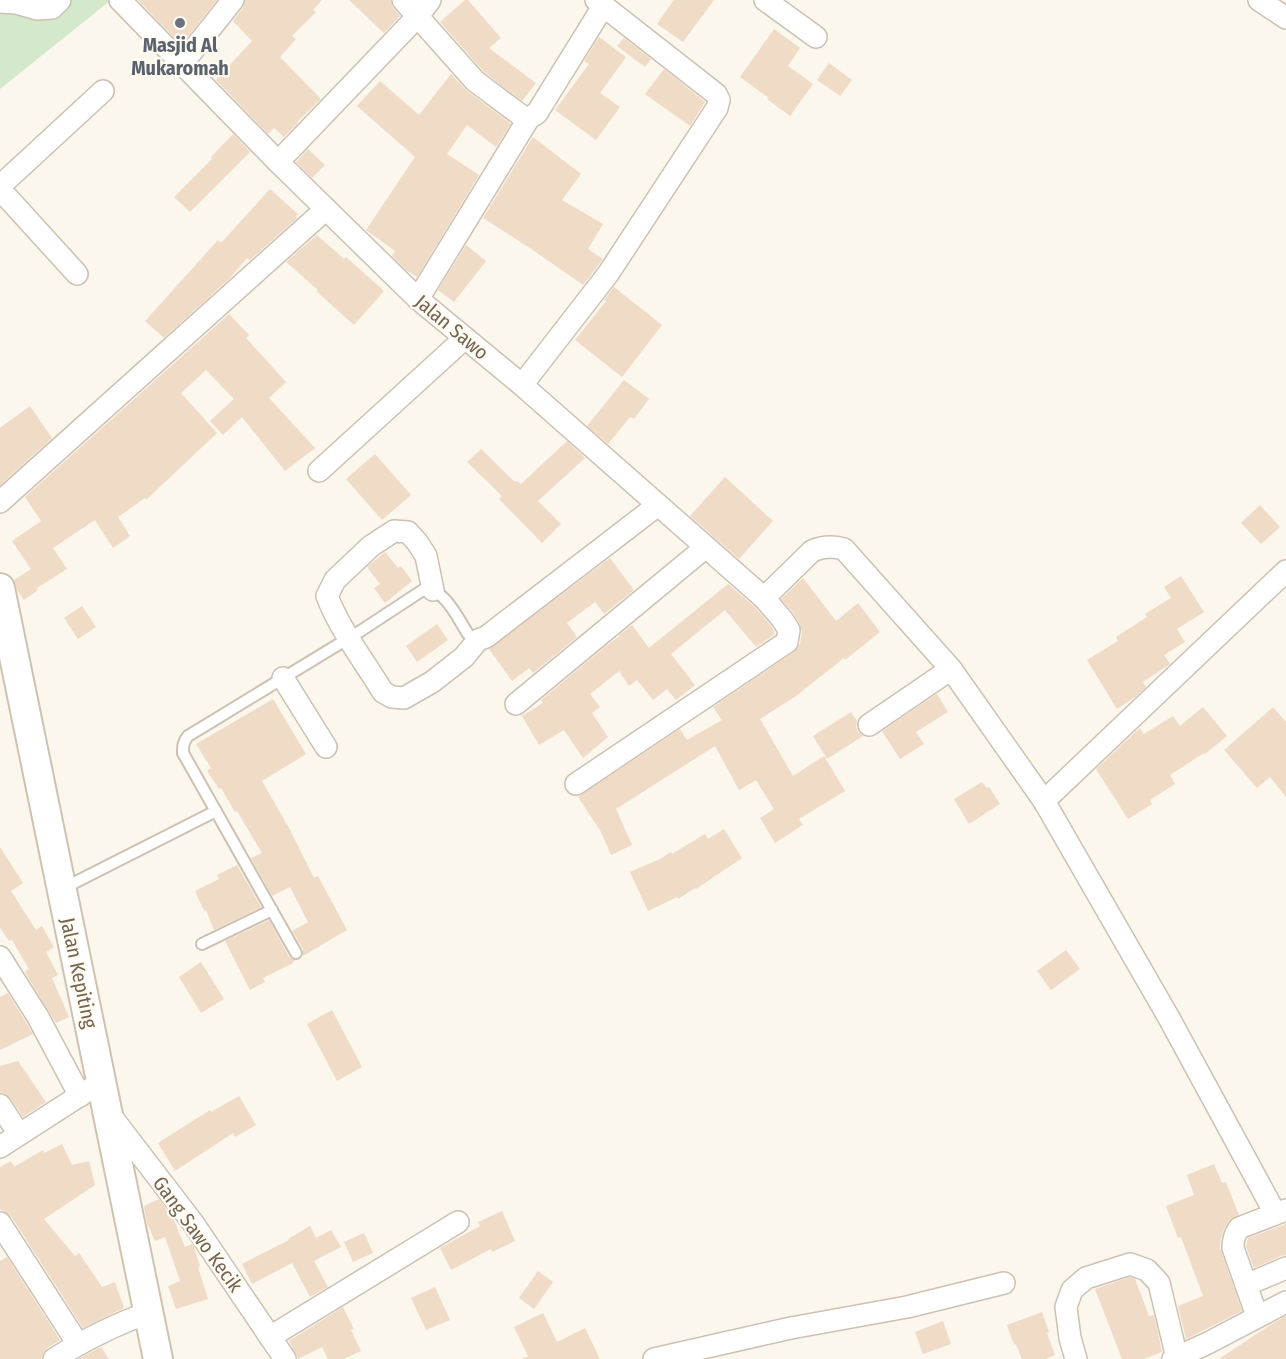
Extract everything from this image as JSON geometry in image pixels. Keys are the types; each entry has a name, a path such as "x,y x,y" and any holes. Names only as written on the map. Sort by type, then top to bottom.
{"main road":[{"name":"Jalan Kepiting","path":"0,588 4,630 62,889 91,1089 107,1111 158,1359"}],"street":[{"path":"0,2 16,3 37,9 52,8 60,0"},
{"name":"Jalan Sawo","path":"120,0 278,162 418,299 522,385 764,598 789,630 788,642 576,784"},
{"path":"182,64 233,0"},
{"path":"403,0 424,8 475,81 523,117 529,118"},
{"path":"765,0 816,38"},
{"path":"1259,0 1286,18"},
{"path":"418,299 529,118 537,113 600,3 716,94 719,100 717,108 608,274 522,385"},
{"path":"278,162 424,8"},
{"path":"0,186 103,90"},
{"path":"0,193 7,197 77,274"},
{"path":"0,502 326,209"},
{"path":"319,471 465,338"},
{"path":"433,590 426,556 417,542 408,532 394,531 371,546 335,580 327,596 349,638 383,692 392,697 404,698 432,682 464,657 477,640 486,638 658,505"},
{"path":"516,704 706,547"},
{"path":"764,598 812,551 829,547 844,549 951,669 1044,801 1281,1211 1239,1228 1233,1239 1233,1248 1257,1316"},
{"path":"1044,801 1286,571"},
{"path":"869,724 951,669"},
{"path":"283,678 326,747"},
{"path":"0,957 48,1034 91,1089 0,1146"},
{"path":"0,1105 19,1134"},
{"name":"Gang Sawo Kecik","path":"107,1111 193,1223 285,1359"},
{"path":"270,1337 458,1222"},
{"path":"0,1223 78,1344"},
{"path":"1076,1359 1070,1338 1066,1307 1072,1290 1086,1278 1130,1264 1147,1270 1159,1283 1175,1358 1286,1302"},
{"path":"1246,1285 1286,1268"},
{"path":"654,1359 791,1328 908,1307 1004,1283"},
{"path":"54,1359 119,1323 148,1313"}],"lane":[{"path":"296,953 183,753 183,743 188,736 423,590 433,590 442,595 468,634 477,640"},
{"path":"62,889 216,811"},
{"path":"202,944 272,910"}],"green space":[{"path":"0,0 111,0 0,89"}],"building":[{"name":"Masjid Al Mukaromah","path":"138,0 217,0 181,45"},
{"path":"245,0 322,0 313,10 316,12 292,36 296,39 280,57 321,99 284,137 274,128 268,134 216,80 252,41 233,21 243,8"},
{"path":"349,0 391,0 393,8 400,16 384,33"},
{"path":"465,0 468,0 501,38 489,48 536,83 522,101 484,72 440,22"},
{"path":"674,0 714,0 683,42 657,24"},
{"path":"774,29 800,48 788,66 813,84 790,116 740,77"},
{"path":"599,37 626,57 600,93 620,107 596,140 555,110 589,64 584,61"},
{"path":"624,38 651,59 645,67 617,46"},
{"path":"829,63 852,80 840,96 817,80"},
{"path":"664,69 705,102 690,126 645,94"},
{"path":"451,74 467,91 511,124 496,147 467,125 447,154 479,175 417,277 392,256 395,251 366,230 415,157 357,106 380,81 419,115"},
{"path":"233,134 250,152 190,212 174,197"},
{"path":"533,137 581,174 562,200 603,224 588,249 603,259 583,285 483,218"},
{"path":"308,149 325,165 312,178 296,162"},
{"path":"270,189 298,214 297,218 250,260 247,258 230,278 164,338 145,321 218,240 221,243"},
{"path":"317,235 384,291 354,325 286,262"},
{"path":"466,245 486,261 454,302 438,290"},
{"path":"614,287 662,325 622,377 575,340 606,301 604,300"},
{"path":"229,314 249,335 246,338 286,382 269,398 315,448 285,471 242,417 223,435 210,421 234,399 206,370 181,393 217,433 146,500 145,498 118,517 130,536 113,548 95,520 53,548 67,569 37,588 38,590 24,600 14,580 31,569 12,541 41,521 25,497"},
{"path":"624,380 649,399 634,419 630,417 608,444 587,426"},
{"path":"30,406 52,438 0,485 0,428"},
{"path":"567,441 585,458 538,501 561,524 542,543 499,499 502,496 467,462 481,449 515,482 521,484"},
{"path":"375,454 411,495 382,520 346,479"},
{"path":"725,477 773,521 739,559 690,516"},
{"path":"1260,505 1280,527 1261,544 1241,523"},
{"path":"385,552 398,568 401,566 412,581 385,603 374,588 380,584 367,567"},
{"path":"610,558 634,590 604,614 595,602 567,623 577,637 533,673 529,668 512,681 489,649"},
{"path":"1181,576 1204,612 1177,629 1185,642 1164,655 1170,664 1143,682 1146,687 1117,709 1087,660 1118,641 1116,637 1147,617 1145,614 1171,598 1164,587"},
{"path":"803,578 836,621 858,603 880,632 796,696 760,719 793,776 824,756 845,791 799,819 803,825 775,843 760,818 774,809 756,780 739,790 715,746 616,809 632,845 611,855 601,832 578,797 680,729 687,740 722,720 713,707 794,652 800,644 802,632 792,611 781,599"},
{"path":"728,584 755,607 775,634 756,647 725,610 671,654 695,685 676,700 667,689 653,700 637,680 629,686 619,671 590,694 600,707 592,713 608,737 583,758 564,730 539,745 522,716 543,703 541,700 632,625 649,648"},
{"path":"82,606 96,627 78,639 64,618"},
{"path":"437,624 448,640 417,662 406,646"},
{"path":"937,694 948,712 916,732 924,744 900,759 882,731"},
{"path":"273,699 306,754 262,781 314,878 318,876 347,930 303,956 303,949 292,931 308,922 290,887 272,896 251,858 262,853 237,811 235,812 221,788 219,789 207,771 211,768 196,744"},
{"path":"1203,707 1227,736 1205,754 1170,775 1175,784 1150,800 1152,804 1128,819 1096,769 1140,728 1144,734 1173,716 1180,726"},
{"path":"1273,707 1286,722 1286,797 1270,777 1257,788 1224,750"},
{"path":"851,712 857,721 858,732 863,736 827,759 813,736"},
{"path":"982,782 987,788 989,787 1000,804 969,824 954,799"},
{"path":"724,829 742,858 696,889 648,911 630,872 671,852 672,854 705,834 708,839"},
{"path":"0,847 23,883 11,891 36,930 42,926 54,947 46,952 58,975 52,978 69,1017 56,1023 29,979 25,971 29,969 12,940 9,941 0,928"},
{"path":"237,865 261,907 214,930 195,891 219,879 217,875"},
{"path":"269,920 289,957 295,960 263,978 265,982 250,990 225,941"},
{"path":"1066,950 1080,969 1051,990 1037,971"},
{"path":"201,962 224,999 201,1013 179,977"},
{"path":"8,993 33,1034 0,1050 0,997"},
{"path":"332,1010 362,1067 337,1081 307,1024"},
{"path":"18,1061 46,1102 23,1117 10,1098 0,1092 0,1066"},
{"path":"239,1096 256,1125 235,1137 233,1133 175,1171 158,1143 210,1110 211,1112"},
{"path":"62,1144 72,1165 89,1161 95,1185 44,1219 75,1256 79,1253 102,1287 115,1282 124,1308 83,1328 11,1216 0,1209 0,1167 11,1161 14,1167 43,1150 44,1153"},
{"path":"1214,1164 1222,1183 1226,1182 1239,1215 1229,1220 1221,1237 1220,1248 1242,1311 1186,1339 1178,1306 1203,1296 1181,1237 1178,1238 1166,1206 1194,1195 1187,1175"},
{"path":"159,1199 173,1218 185,1247 192,1244 194,1247 208,1299 176,1309 168,1286 180,1281 165,1237 155,1241 147,1223 144,1206"},
{"path":"502,1211 515,1241 492,1252 491,1249 451,1270 440,1248 480,1226 478,1222"},
{"path":"1286,1224 1286,1255 1254,1268 1246,1246 1248,1238"},
{"path":"310,1226 316,1238 331,1230 341,1247 314,1261 328,1287 310,1297 292,1263 252,1284 242,1264 289,1240"},
{"path":"364,1233 373,1253 353,1262 344,1242"},
{"path":"7,1257 60,1340 47,1348 41,1359 0,1359 0,1261"},
{"path":"538,1271 553,1282 534,1309 519,1298"},
{"path":"1130,1277 1135,1279 1149,1316 1154,1315 1162,1352 1144,1359 1122,1359 1095,1289"},
{"path":"435,1287 450,1320 426,1330 411,1298"},
{"path":"343,1307 354,1329 351,1330 361,1351 344,1359 328,1359 322,1347 298,1359 289,1341"},
{"path":"1042,1312 1055,1355 1046,1359 1022,1359 1007,1325"},
{"path":"543,1313 557,1342 585,1328 600,1359 522,1359 528,1356 514,1327"},
{"path":"1286,1316 1286,1359 1219,1359 1270,1325"},
{"path":"943,1321 951,1344 923,1354 915,1332"},
{"path":"101,1347 109,1359 79,1359 95,1350"}],"place":[{"name":"Masjid Al Mukaromah","path":"180,23"}]}
